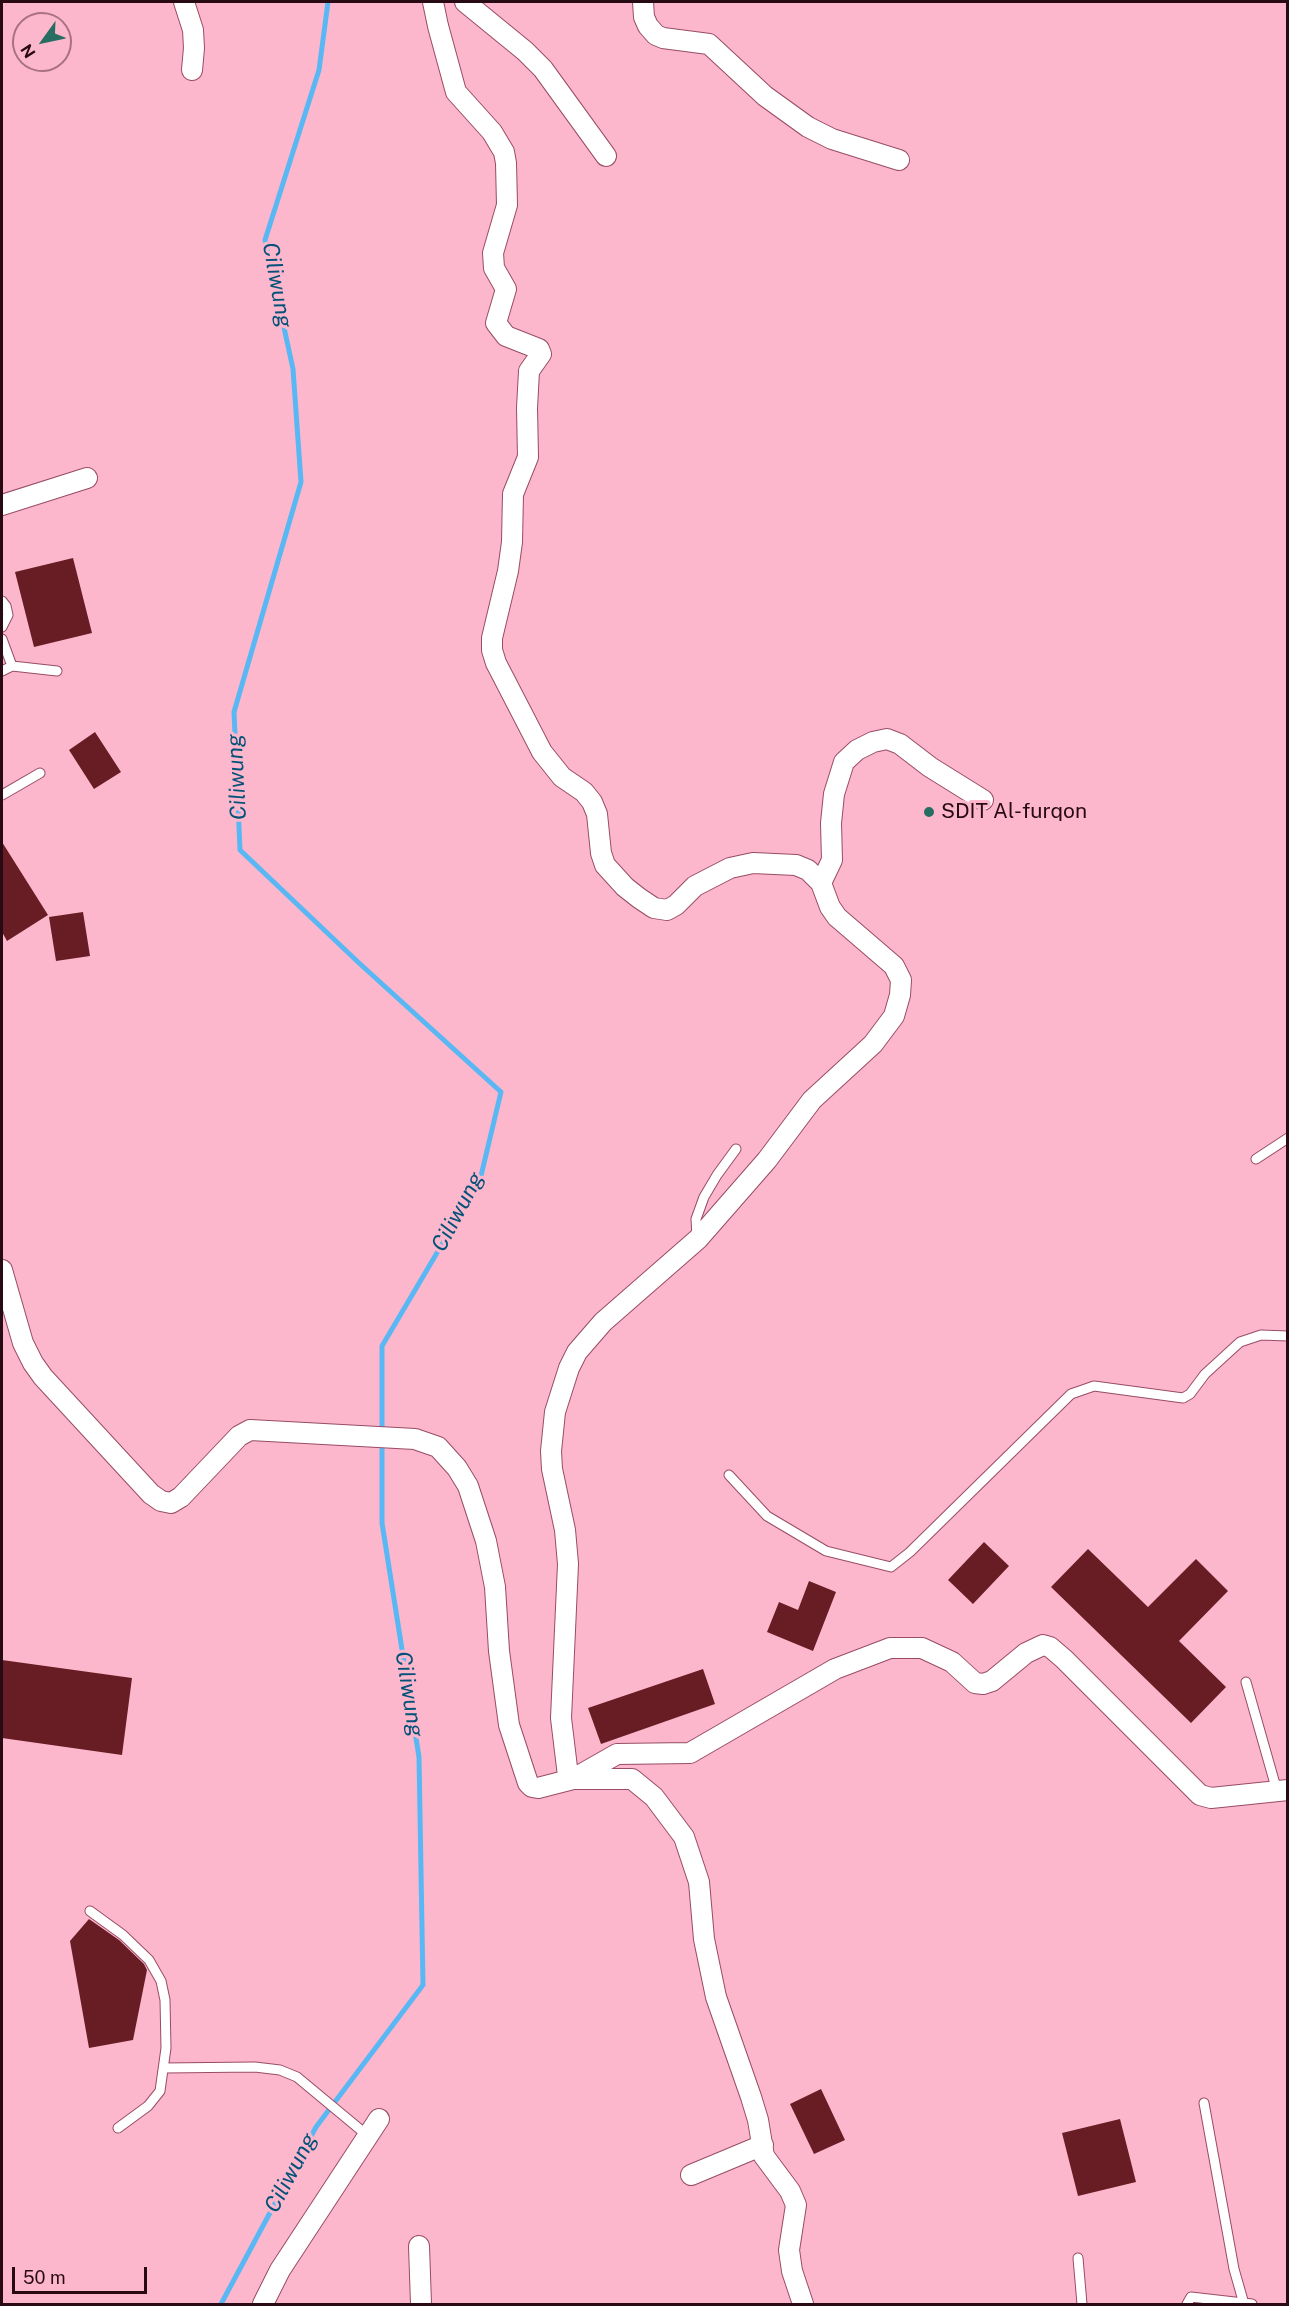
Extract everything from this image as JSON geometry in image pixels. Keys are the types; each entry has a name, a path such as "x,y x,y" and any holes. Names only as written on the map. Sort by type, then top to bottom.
{"street":[{"path":"184,2 193,30 195,48 192,70"},
{"path":"433,2 456,92 492,132 504,152 507,205 492,258 494,268 506,289 496,323 506,336 539,349 541,354 529,371 528,457 513,494 512,542 492,638 492,650 496,663 542,752 557,772 584,792 592,802 597,814 601,854 605,865 625,887 639,898 659,910 671,909 695,886 730,868 753,863 796,865 808,870 821,883 830,907 837,917 880,953 897,970 901,980 894,1016 873,1044 812,1100 760,1168 698,1239 622,1304 589,1337 577,1352 569,1368 555,1412 551,1451 552,1469 565,1530 568,1564 561,1718 568,1776 573,1779"},
{"path":"465,2 525,51 543,69 606,156"},
{"path":"643,2 644,17 656,35 709,44 765,96 808,126 832,139 899,160"},
{"path":"2,505 87,478"},
{"path":"821,883 832,860 831,823 834,794 844,762 857,750 873,742 887,739 900,744 930,767 983,800"},
{"path":"2,1270 23,1343 33,1363 43,1377 156,1499 171,1503 181,1497 239,1436 250,1430 415,1439 433,1443 451,1460 464,1478 486,1541 495,1587 499,1650 509,1725 528,1783 538,1788 573,1779 632,1779 654,1797 684,1837 699,1882 704,1939 716,1997 751,2097 766,2161 790,2191 796,2205 789,2250 792,2271 803,2304"},
{"path":"573,1779 617,1754 690,1753 835,1669 890,1648 922,1648 952,1662 975,1683 983,1684 992,1681 1026,1653 1043,1645 1050,1647 1064,1659 1200,1796 1212,1798 1282,1790"},
{"path":"263,2304 280,2270 379,2120"},
{"path":"691,2175 763,2145"},
{"path":"419,2246 421,2304"}],"lane":[{"path":"2,601 8,615 2,627"},
{"path":"2,639 12,666"},
{"path":"2,671 12,666 57,671"},
{"path":"2,795 40,773"},
{"path":"1256,1159 1287,1138"},
{"path":"698,1239 696,1219 704,1197 736,1149"},
{"path":"729,1475 767,1516 826,1551 891,1567 910,1552 1071,1394 1094,1386 1183,1398 1190,1394 1205,1374 1240,1342 1261,1335 1287,1336"},
{"path":"1246,1682 1282,1790"},
{"path":"90,1911 141,1951 161,1981 165,2000 164,2068 158,2096 118,2128"},
{"path":"164,2068 271,2067 297,2077 368,2136"},
{"path":"1204,2103 1234,2269 1244,2304"},
{"path":"1078,2258 1082,2304"},
{"path":"1187,2304 1191,2297 1252,2304"}],"building":[{"path":"73,558 92,633 34,647 15,572"},
{"path":"95,732 121,772 94,789 69,750"},
{"path":"2,842 48,915 7,941 2,932"},
{"path":"83,912 90,956 56,961 49,917"},
{"path":"984,1542 1009,1566 973,1604 948,1580"},
{"path":"1088,1549 1148,1607 1196,1559 1228,1591 1179,1641 1226,1687 1191,1723 1051,1587"},
{"path":"809,1581 836,1592 813,1651 767,1632 779,1602 798,1610"},
{"path":"2,1660 132,1678 122,1755 2,1738"},
{"path":"703,1669 715,1704 601,1744 588,1708"},
{"path":"89,1919 119,1940 144,1964 147,1970 133,2040 89,2048 70,1941"},
{"path":"821,2089 845,2140 814,2154 790,2104"},
{"path":"1120,2119 1136,2182 1078,2196 1062,2133"}],"waterway":[{"name":"Ciliwung","path":"221,2304 316,2127 423,1985 419,1757 382,1523 382,1346 480,1180 501,1092 359,963 240,850 234,712 301,482 293,369 265,240 319,70 328,2"}],"place":[{"name":"SDIT Al-furqon","path":"929,812"}]}
